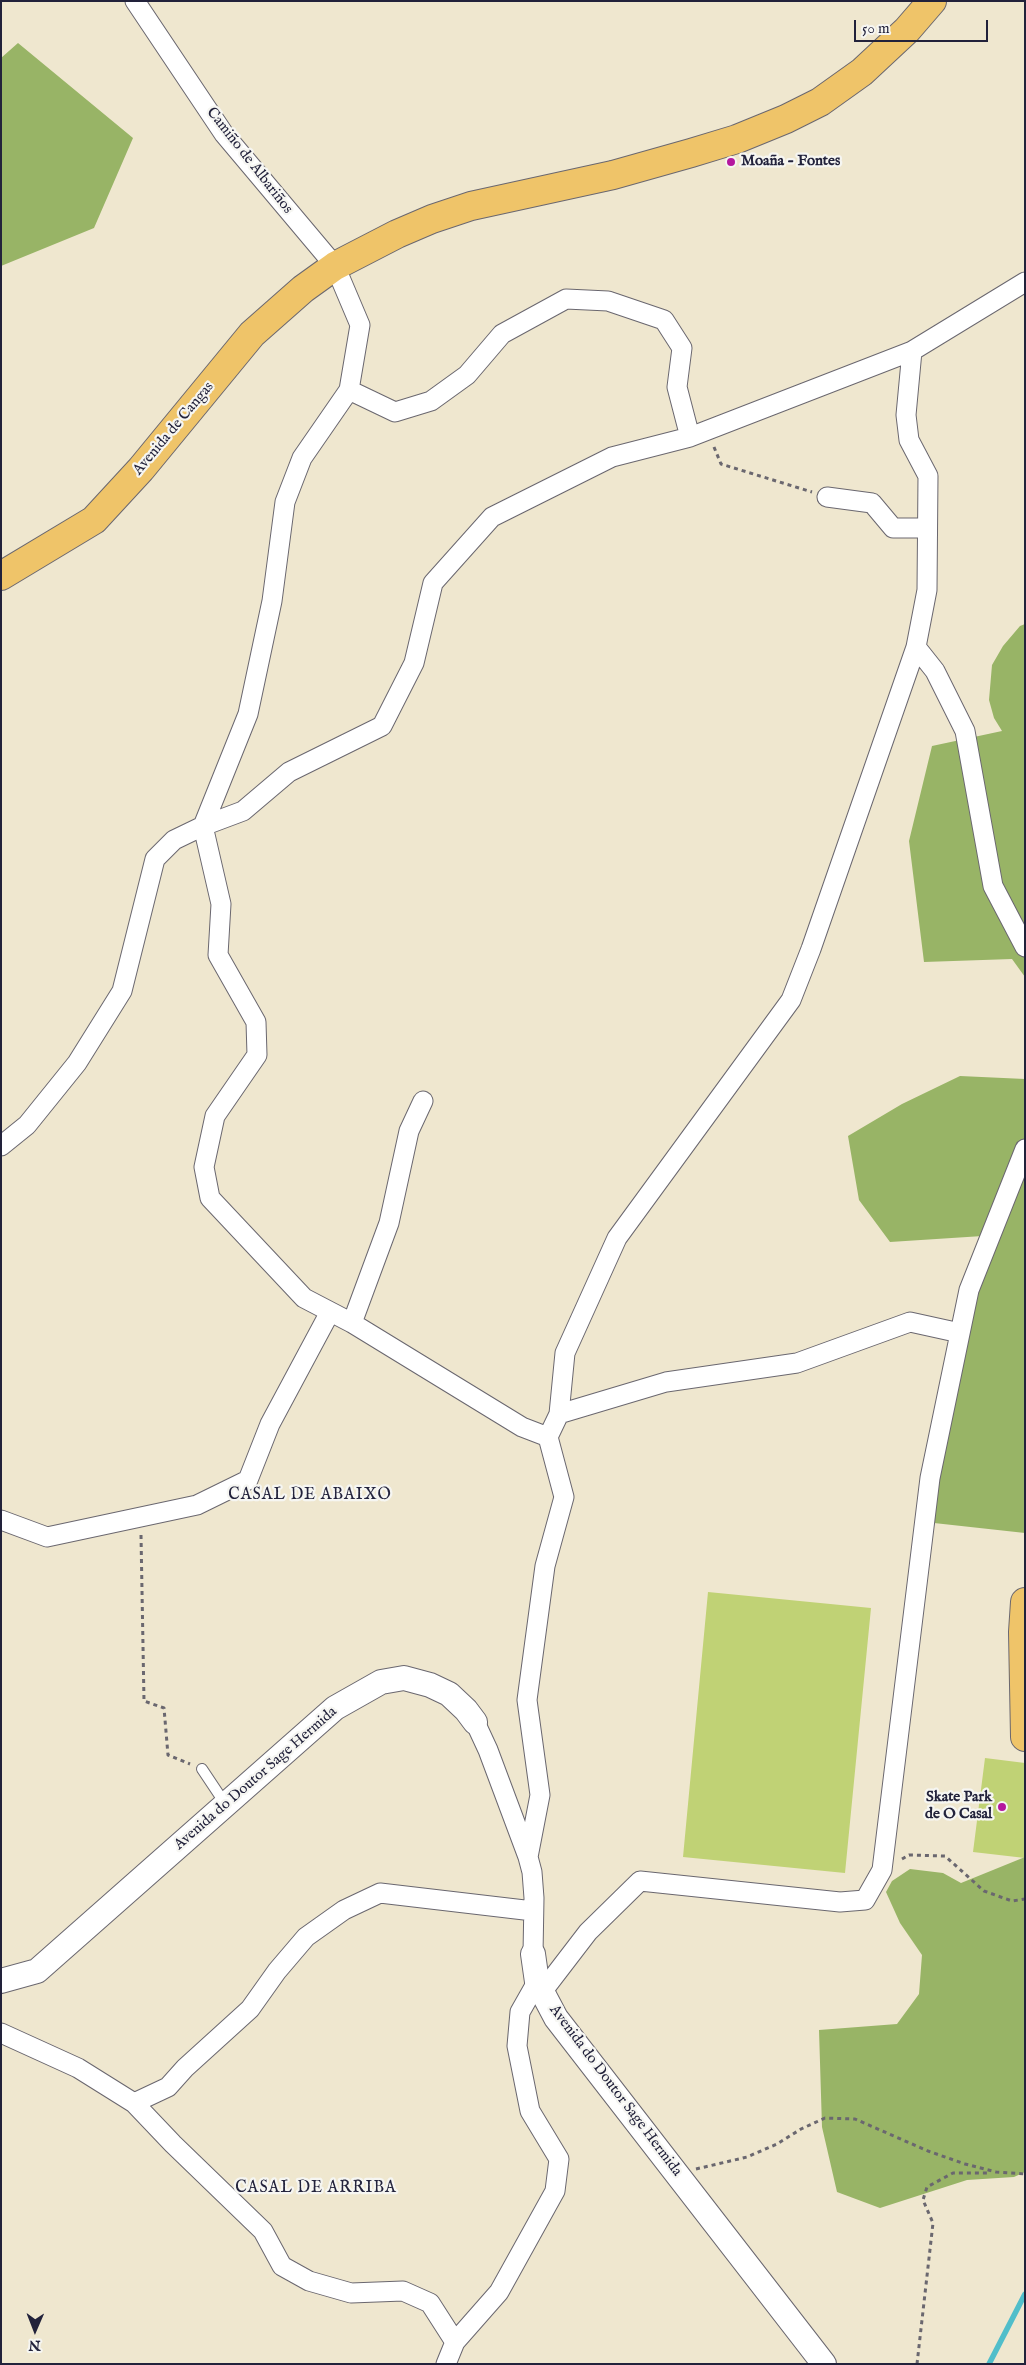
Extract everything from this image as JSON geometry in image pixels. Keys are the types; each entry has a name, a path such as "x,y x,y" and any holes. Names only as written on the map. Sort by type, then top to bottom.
{"main road":[{"name":"Avenida de Cangas","path":"1,576 94,520 141,469 252,334 303,289 335,266 397,234 432,219 471,206 613,174 682,156 737,139 786,119 820,102 862,72 907,30 932,1"},
{"path":"1025,1602 1023,1671 1025,1736"}],"street":[{"name":"Camiño de Albariños","path":"141,3 224,134 335,266 360,325 349,390"},
{"path":"1,1146 27,1125 77,1063 122,991 155,860 174,840 202,826 243,811 289,772 382,726 414,663 433,583 492,517 612,457 690,437 912,351 1025,282"},
{"path":"548,1436 522,1427 352,1323 304,1298 210,1198 204,1167 215,1116 257,1055 256,1022 218,955 221,904 202,826 248,714 272,600 285,502 302,458 349,390 394,412 431,402 467,375 502,334 566,299 608,301 664,320 682,348 677,387 690,437"},
{"path":"528,1857 540,1795 527,1700 545,1566 564,1497 548,1436 559,1414 565,1353 617,1238 791,1000 812,949 916,646 927,590 928,476 909,440 906,415 912,351"},
{"path":"827,497 872,503 893,528 927,528"},
{"path":"916,646 935,671 965,731 993,886 1025,947"},
{"path":"352,1323 389,1223 409,1132 423,1101"},
{"path":"446,2364 455,2342 499,2292 555,2191 558,2159 530,2111 517,2046 520,2012 539,1987 588,1932 640,1881 840,1902 865,1900 882,1870 930,1478 969,1290 1025,1149"},
{"path":"1,1520 47,1537 197,1505 248,1480 270,1424 330,1312"},
{"path":"559,1414 666,1382 797,1363 910,1322 960,1334"},
{"name":"Avenida do Doutor Sage Hermida","path":"1,1981 37,1971 336,1708 381,1682 404,1678 430,1685 448,1694 466,1710 488,1750 532,1872 532,1954 539,1987 556,2018 824,2364"},
{"path":"134,2103 168,2087 185,2068 250,2009 277,1971 306,1937 344,1910 380,1893 533,1911"},
{"path":"1,2033 78,2068 134,2103 173,2144 263,2231 282,2266 309,2281 351,2293 403,2291 430,2303 455,2342"}],"lane":[{"path":"202,1769 226,1805"}],"path":[{"path":"721,464 827,497"},
{"path":"140,1517 144,1702 164,1708 168,1755 202,1769"},
{"path":"882,1870 909,1855 945,1856 984,1891 1012,1901 1025,1899"},
{"path":"676,2173 747,2157 777,2144 801,2129 825,2118 855,2119 928,2151 996,2172"},
{"path":"917,2364 933,2223 923,2200 926,2187 953,2173 996,2172 1025,2174"}],"green space":[{"path":"18,43 133,138 94,228 1,266 1,58"},
{"path":"1025,624 1025,977 1012,959 924,962 909,841 932,746 1002,731 994,718 989,700 992,665 1003,646 1020,626"},
{"path":"960,1076 1025,1079 1025,1533 934,1523 938,1472 977,1292 998,1235 890,1242 859,1200 848,1136 902,1104"},
{"path":"708,1592 871,1608 845,1873 683,1857"},
{"name":"Skate Park de O Casal","path":"985,1758 1025,1763 1025,1858 973,1852"},
{"path":"1025,1857 1025,2172 1014,2177 967,2180 880,2208 837,2192 822,2127 819,2030 897,2024 919,1994 922,1955 900,1923 886,1892 892,1881 910,1869 943,1873 961,1883"}],"waterway":[{"path":"989,2364 1025,2294"}],"place":[{"name":"Moaña - Fontes","path":"731,162"},
{"name":"Skate Park de O Casal","path":"1002,1807"}],"district":[{"name":"CASAL DE ABAIXO","path":"310,1496"},
{"name":"CASAL DE ARRIBA","path":"316,2189"}]}
